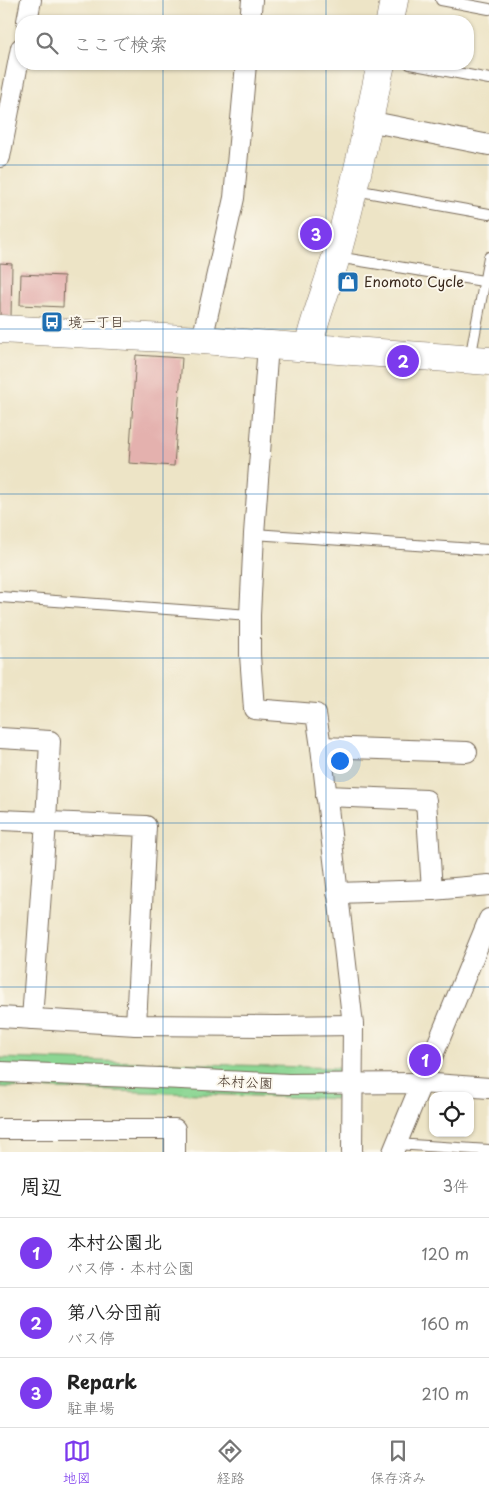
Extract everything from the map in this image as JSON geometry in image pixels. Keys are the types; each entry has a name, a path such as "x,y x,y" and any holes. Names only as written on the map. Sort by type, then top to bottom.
{"street":[{"path":"28,15 31,0"},
{"path":"251,15 252,0"},
{"path":"391,15 394,0"},
{"path":"0,157 7,86 15,64"},
{"path":"202,340 234,198 245,70"},
{"path":"308,348 315,319 336,257 380,70"},
{"path":"368,121 489,145"},
{"path":"0,329 202,340 479,361"},
{"path":"268,345 250,615 250,655 254,709 316,714 353,1025 352,1152"},
{"path":"0,738 50,741 32,1019"},
{"path":"321,747 467,752"},
{"path":"326,796 426,800 432,890"},
{"path":"0,820 146,826 136,1025"},
{"path":"337,893 432,890 489,885"},
{"path":"394,1148 489,919"},
{"path":"0,1017 136,1025 353,1025"},
{"name":"本村公園","path":"0,1072 288,1084 421,1083 489,1088"},
{"path":"0,1129 175,1129 175,1152"}],"lane":[{"path":"441,0 489,9"},
{"path":"442,70 489,79"},
{"path":"353,189 489,214"},
{"path":"336,257 487,282"},
{"path":"479,361 489,257"},
{"path":"254,534 489,550"},
{"path":"0,597 250,615"},
{"path":"394,1148 489,1150"}],"green space":[{"path":"0,1058 339,1068 340,1099 0,1087"}],"building":[{"path":"0,263 12,264 11,317 0,316"},
{"path":"21,274 64,276 63,307 20,305"},
{"path":"136,355 182,358 174,466 129,463"}],"place":[{"name":"Repark","path":"316,234"},
{"name":"Enomoto Cycle","path":"348,282"},
{"name":"境一丁目","path":"52,322"},
{"name":"第八分団前","path":"403,361"},
{"name":"本村公園北","path":"425,1060"}]}
